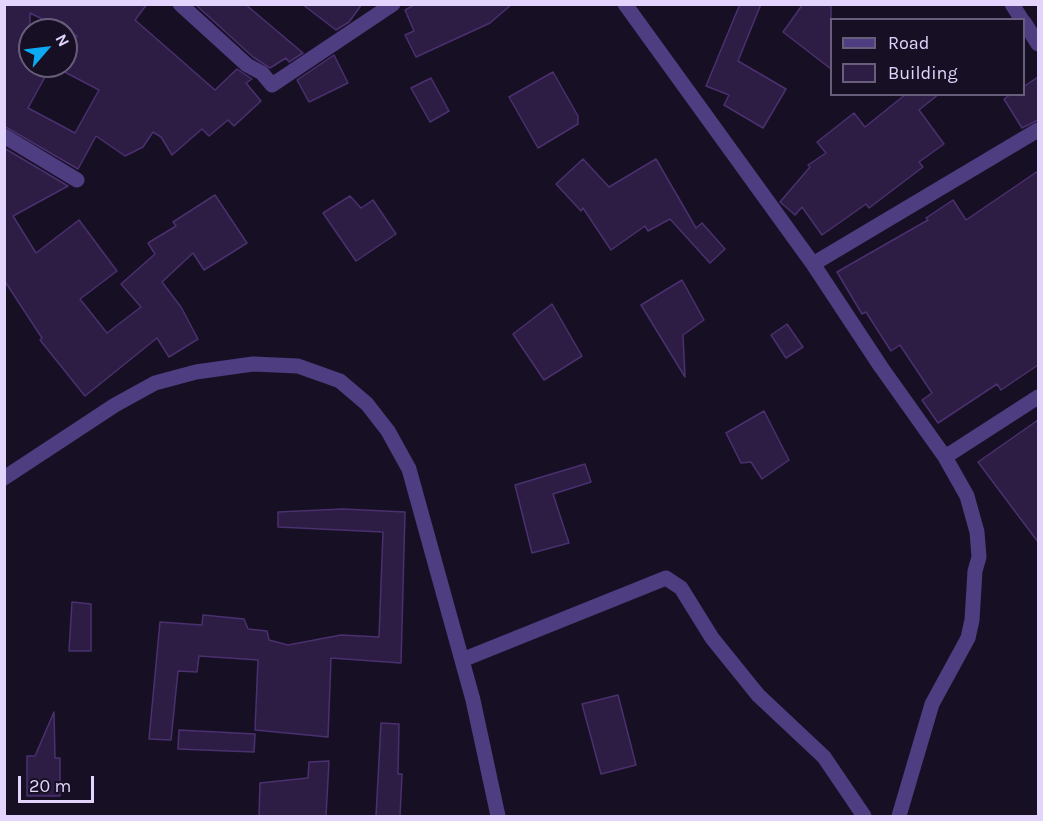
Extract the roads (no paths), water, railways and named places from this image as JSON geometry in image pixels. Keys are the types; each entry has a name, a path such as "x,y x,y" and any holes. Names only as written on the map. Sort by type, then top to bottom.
{"street":[{"path":"180,4 247,65 262,73 272,86 385,6"},
{"path":"625,4 813,264 881,367 945,457 968,495 977,532 979,556 975,571 975,603 968,638 932,704 899,816"},
{"path":"1012,4 1021,18"},
{"path":"1025,24 1038,44"},
{"path":"813,264 1038,130"},
{"path":"4,136 77,180"},
{"path":"4,478 115,405 155,383 196,372 253,364 298,366 340,381 374,413 388,431 409,469 473,700 498,816"},
{"path":"945,457 1038,397"},
{"path":"462,660 666,578 681,588 712,638 758,695 824,757 864,816"}]}
